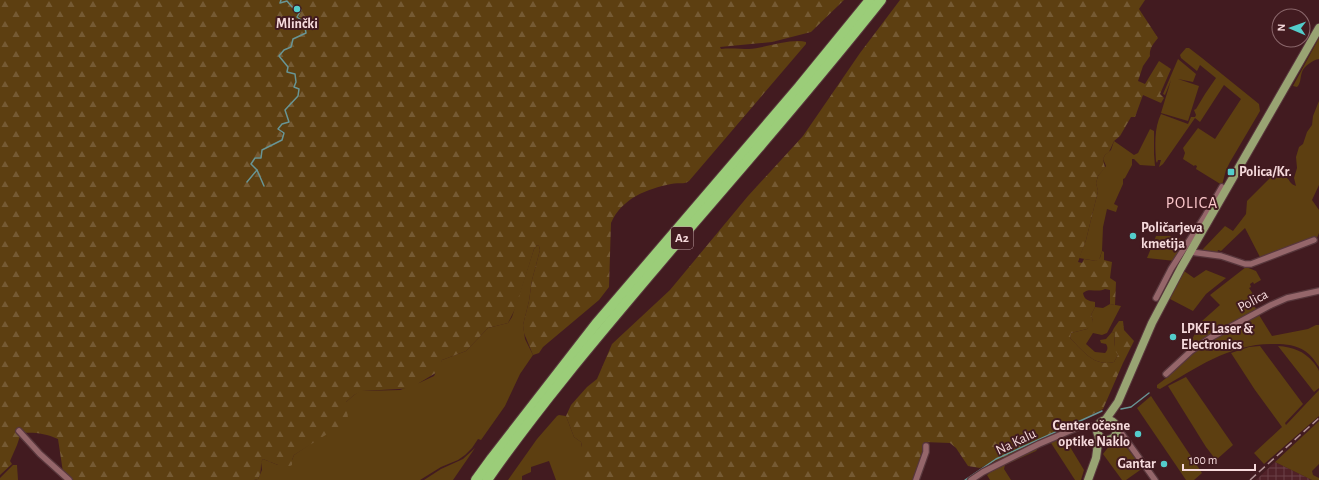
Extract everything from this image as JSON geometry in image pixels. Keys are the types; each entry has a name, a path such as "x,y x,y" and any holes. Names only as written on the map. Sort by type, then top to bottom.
{"highway":[{"name":"A2","path":"476,480 596,324 799,87 870,0"},
{"name":"A2","path":"487,480 605,328 794,107 881,0"}],"main road":[{"path":"1096,458 1116,432 1112,423 1118,402 1152,323 1220,195 1319,28"},
{"path":"1088,480 1096,458 1099,436 1097,426 1101,421 1112,423"},
{"path":"1099,436 1104,439 1111,439"}],"street":[{"path":"1156,298 1171,269 1220,195 1222,186"},
{"path":"1191,252 1221,256 1245,264 1251,264 1314,240"},
{"name":"Polica","path":"1166,374 1192,351 1210,338 1271,304 1287,298 1319,291"},
{"path":"1112,423 1155,480"},
{"name":"Na Kalu","path":"971,480 983,472 1039,444 1081,426 1097,426"},
{"path":"19,431 40,454 69,480"},
{"path":"1111,439 1128,443"},
{"path":"916,480 926,452 926,446"}],"shaded area":[{"path":"1275,462 1304,476 1312,480 1256,480"}],"green space":[{"path":"0,0 844,0 811,32 772,42 720,47 721,49 749,49 793,41 806,42 806,44 689,181 685,183 673,183 644,192 628,201 622,207 611,223 609,287 599,300 543,347 539,353 533,355 524,333 523,325 540,250 539,246 537,245 534,249 516,307 508,323 488,328 466,351 442,360 439,371 419,383 416,388 362,391 354,395 346,402 348,418 343,424 294,455 292,465 278,465 263,459 258,479 254,480 72,480 63,472 58,439 49,435 35,433 21,433 10,461 12,464 0,475"},
{"path":"900,0 1145,0 1139,9 1158,38 1150,51 1150,56 1143,66 1138,81 1145,84 1159,61 1171,69 1160,94 1164,98 1161,103 1143,95 1135,117 1131,117 1120,136 1114,141 1109,152 1103,159 1105,168 1098,176 1096,183 1098,191 1086,240 1078,262 1082,263 1084,259 1096,261 1100,258 1102,251 1104,252 1104,260 1112,262 1110,278 1116,282 1115,305 1110,304 1110,290 1085,291 1083,293 1086,299 1095,302 1095,307 1091,315 1093,321 1092,325 1087,329 1071,333 1070,338 1089,357 1107,363 1114,362 1118,355 1114,349 1115,333 1112,332 1119,321 1123,321 1124,330 1134,341 1103,409 1037,442 980,468 968,466 956,448 950,443 924,442 923,455 915,480 582,480 581,442 574,437 566,416 571,405 587,387 597,379 612,344 670,290 748,196 803,136 860,53"},
{"path":"1319,38 1319,59 1312,62 1305,68 1302,72 1300,82 1297,87 1293,86"},
{"path":"1186,48 1189,48 1259,104 1260,111 1230,162 1222,185 1196,169 1197,166 1194,166 1183,159 1185,153 1183,148 1198,128 1215,139 1241,99 1224,85 1200,122 1195,118 1163,164 1159,167 1161,160 1158,160 1157,163 1156,161 1156,131 1161,114 1188,124 1191,117 1195,117 1196,115 1194,110 1216,78 1200,65 1197,71 1181,58 1180,55"},
{"path":"1178,59 1196,74 1193,82 1178,79 1199,86 1188,121 1161,113 1171,80 1165,95 1163,94"},
{"path":"1319,101 1319,185 1312,200 1319,210 1319,233 1317,238 1261,259 1245,228 1221,251 1218,250 1217,254 1203,252 1203,249 1225,226 1233,231 1246,214 1247,201 1279,169 1292,184 1296,186 1294,178 1297,168 1296,157 1299,147 1303,144 1307,132 1312,125 1313,116"},
{"path":"1150,129 1154,131 1155,166 1140,165 1132,159 1132,165 1123,179 1123,184 1114,204 1118,206 1116,212 1107,209 1103,227 1102,251 1099,260 1096,261 1079,258 1086,240 1098,191 1096,183 1098,176 1106,166 1103,159 1105,155 1111,150 1114,141 1134,155 1138,153"},
{"path":"1156,236 1169,236 1185,240 1186,244 1175,261 1147,258"},
{"path":"537,245 539,246 540,250 523,325 525,339 533,355 520,374 505,406 481,440 478,439 465,455 420,480 254,480 258,479 262,470 261,462 263,459 278,465 292,465 294,455 325,434 346,407 346,402 360,391 400,390 419,383 434,376 442,360 466,351 488,328 508,323 512,317 534,249"},
{"path":"1246,267 1256,271 1261,280 1254,284 1253,282 1250,284 1251,287 1249,288 1253,294 1248,297 1257,310 1188,351 1186,350 1202,321 1220,305 1210,295"},
{"path":"1206,270 1226,278 1206,294 1193,311 1170,299 1184,271 1194,278"},
{"path":"1110,304 1121,306 1107,333 1102,335 1093,333 1086,344 1095,352 1105,353 1107,346 1106,344 1101,343 1100,340 1106,339 1112,332 1115,333 1114,345 1118,355 1114,362 1107,363 1089,357 1070,338 1071,333 1087,329 1093,321 1091,315 1095,307 1103,308"},
{"path":"1259,315 1272,336 1308,329 1319,325 1319,367 1309,354 1298,347 1283,344 1260,344 1229,352 1201,365 1160,389 1157,388 1157,385 1204,346"},
{"path":"1260,346 1303,404 1285,423 1286,425 1319,390 1319,416 1264,464 1254,453 1282,427 1255,390 1231,353 1249,347"},
{"path":"1278,346 1298,350 1314,363 1319,371 1319,388 1314,392"},
{"path":"1186,377 1233,445 1216,460 1206,447 1168,386"},
{"path":"1151,396 1202,473 1194,480 1186,480 1137,408"},
{"path":"559,415 566,416 574,437 581,442 583,452 582,480 556,480 549,461 531,467 531,472 522,476 522,480 508,480 537,439"},
{"path":"1319,421 1319,464 1312,471 1313,475 1319,478 1319,480 1312,480 1275,462"},
{"path":"1064,437 1084,470 1081,480 1075,480 1051,443"},
{"path":"1118,443 1126,447 1143,468 1126,480 1122,480 1103,454 1110,445"},
{"path":"475,448 453,480 424,480 441,469 463,459"},
{"path":"1038,448 1036,451 1005,465 1004,469 1011,480 990,480 987,475 995,468"},
{"path":"13,465 17,465 18,480 0,480 0,478"}],"waterway":[{"path":"247,182 257,170 251,164 255,158 261,158 262,150 282,140 284,133 278,129 282,124 289,122 285,110 298,96 299,89 294,87 296,82 295,74 287,72 288,67 279,56 284,50 291,47 293,39 306,33 304,22 297,17 301,10 293,8 287,1 280,3 281,0"},
{"path":"257,170 264,186"},
{"path":"1121,409 1131,407 1149,393"},
{"path":"965,480 996,459 1102,411"}],"railway":[{"path":"1250,480 1319,418"}],"place":[{"name":"Mlinčki","path":"297,9"},
{"name":"Polica/Kr.","path":"1231,172"},
{"name":"Poličarjeva kmetija","path":"1133,236"},
{"name":"LPKF Laser & Electronics","path":"1173,337"},
{"name":"Center očesne optike Naklo","path":"1138,434"},
{"name":"Gantar","path":"1164,464"}],"district":[{"name":"POLICA","path":"1192,203"}]}
